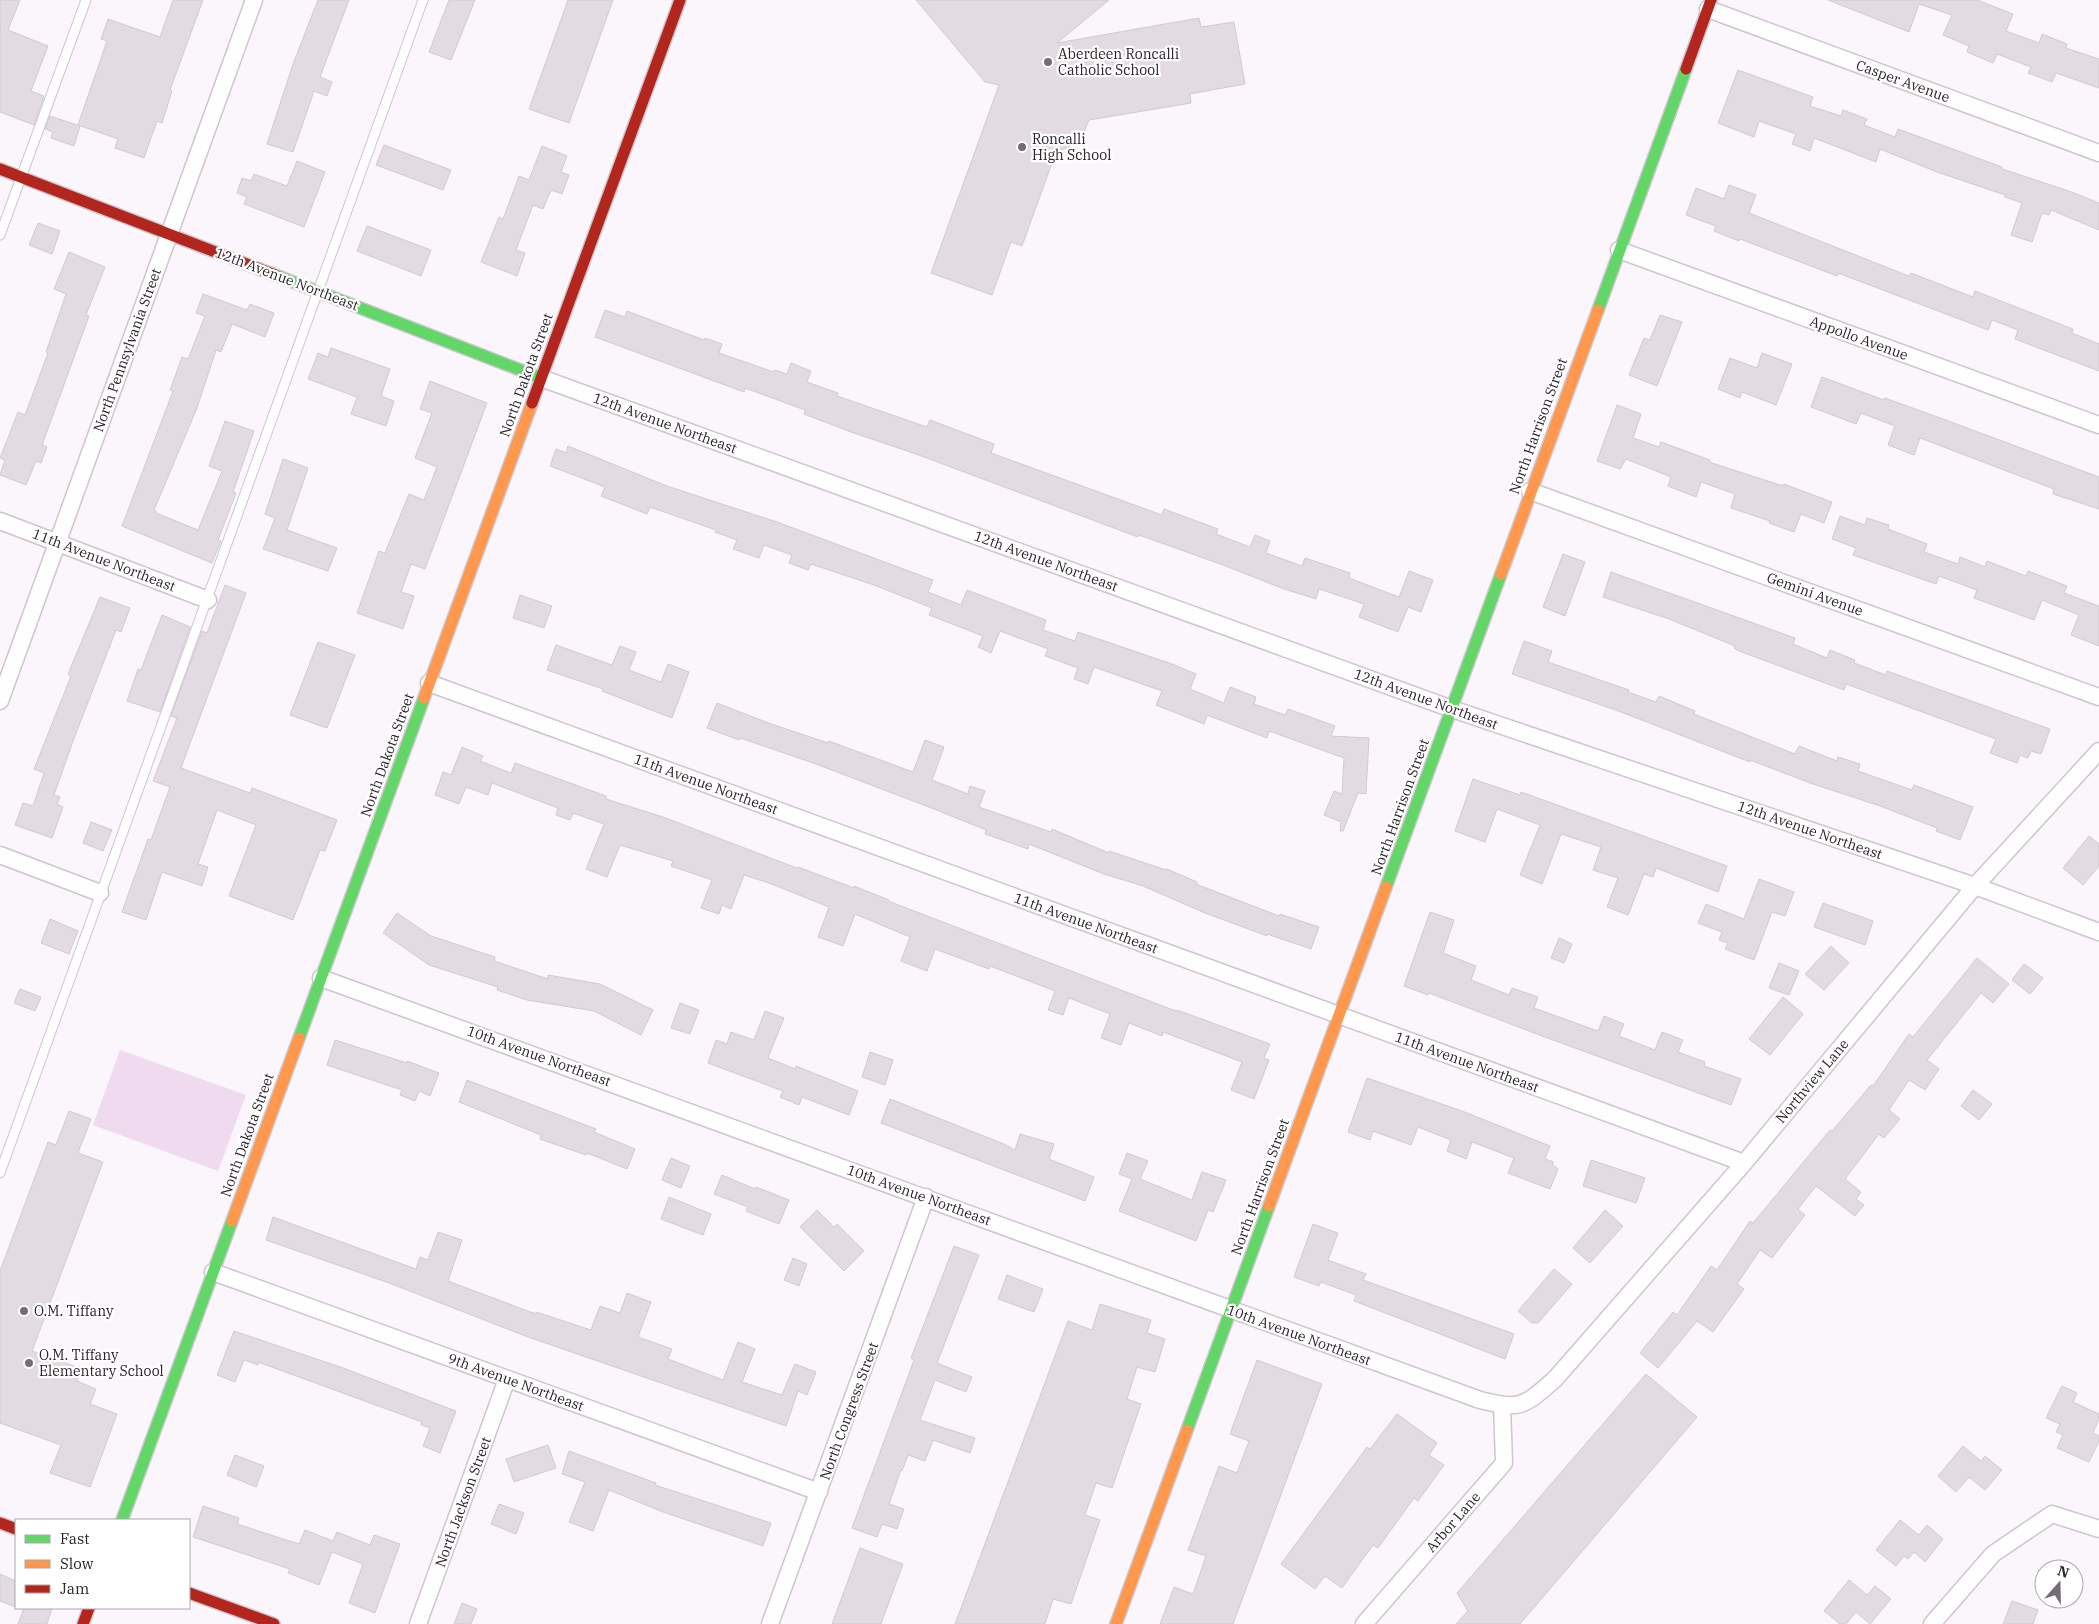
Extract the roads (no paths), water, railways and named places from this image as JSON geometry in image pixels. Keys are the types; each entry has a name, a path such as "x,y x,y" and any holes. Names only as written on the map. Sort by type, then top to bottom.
{"street":[{"name":"North Pennsylvania Street","path":"0,701 254,0"},
{"name":"North Dakota Street","path":"122,1519 680,0"},
{"name":"Casper Avenue","path":"1710,4 2099,153"},
{"name":"North Harrison Street","path":"1116,1624 1710,4"},
{"name":"12th Avenue Northeast","path":"0,169 170,233 541,378 1452,709 1975,886 2099,932"},
{"name":"Appollo Avenue","path":"1619,250 2099,425"},
{"name":"Gemini Avenue","path":"1530,491 2099,697"},
{"name":"11th Avenue Northeast","path":"0,521 208,600"},
{"name":"11th Avenue Northeast","path":"429,683 1744,1163"},
{"name":"Northview Lane","path":"1519,1405 1533,1398 1554,1379 1744,1163 1975,886 2099,752"},
{"path":"0,855 100,893"},
{"name":"10th Avenue Northeast","path":"321,978 1480,1400 1502,1405 1519,1405"},
{"name":"North Congress Street","path":"770,1624 926,1197"},
{"name":"9th Avenue Northeast","path":"213,1272 819,1492"},
{"name":"North Jackson Street","path":"418,1624 507,1379"},
{"name":"Arbor Lane","path":"1364,1624 1504,1463 1502,1405"},
{"path":"1932,1624 1993,1554 2052,1514 2099,1529"},
{"path":"0,1523 15,1529"},
{"path":"190,1593 274,1624"},
{"path":"83,1624 89,1609"}],"lane":[{"path":"0,234 86,0"},
{"path":"0,1173 423,0"}],"place":[{"name":"Aberdeen Roncalli Catholic School","path":"1048,62"},
{"name":"Roncalli High School","path":"1022,147"},
{"name":"O.M. Tiffany","path":"24,1311"},
{"name":"O.M. Tiffany Elementary School","path":"29,1363"}]}
